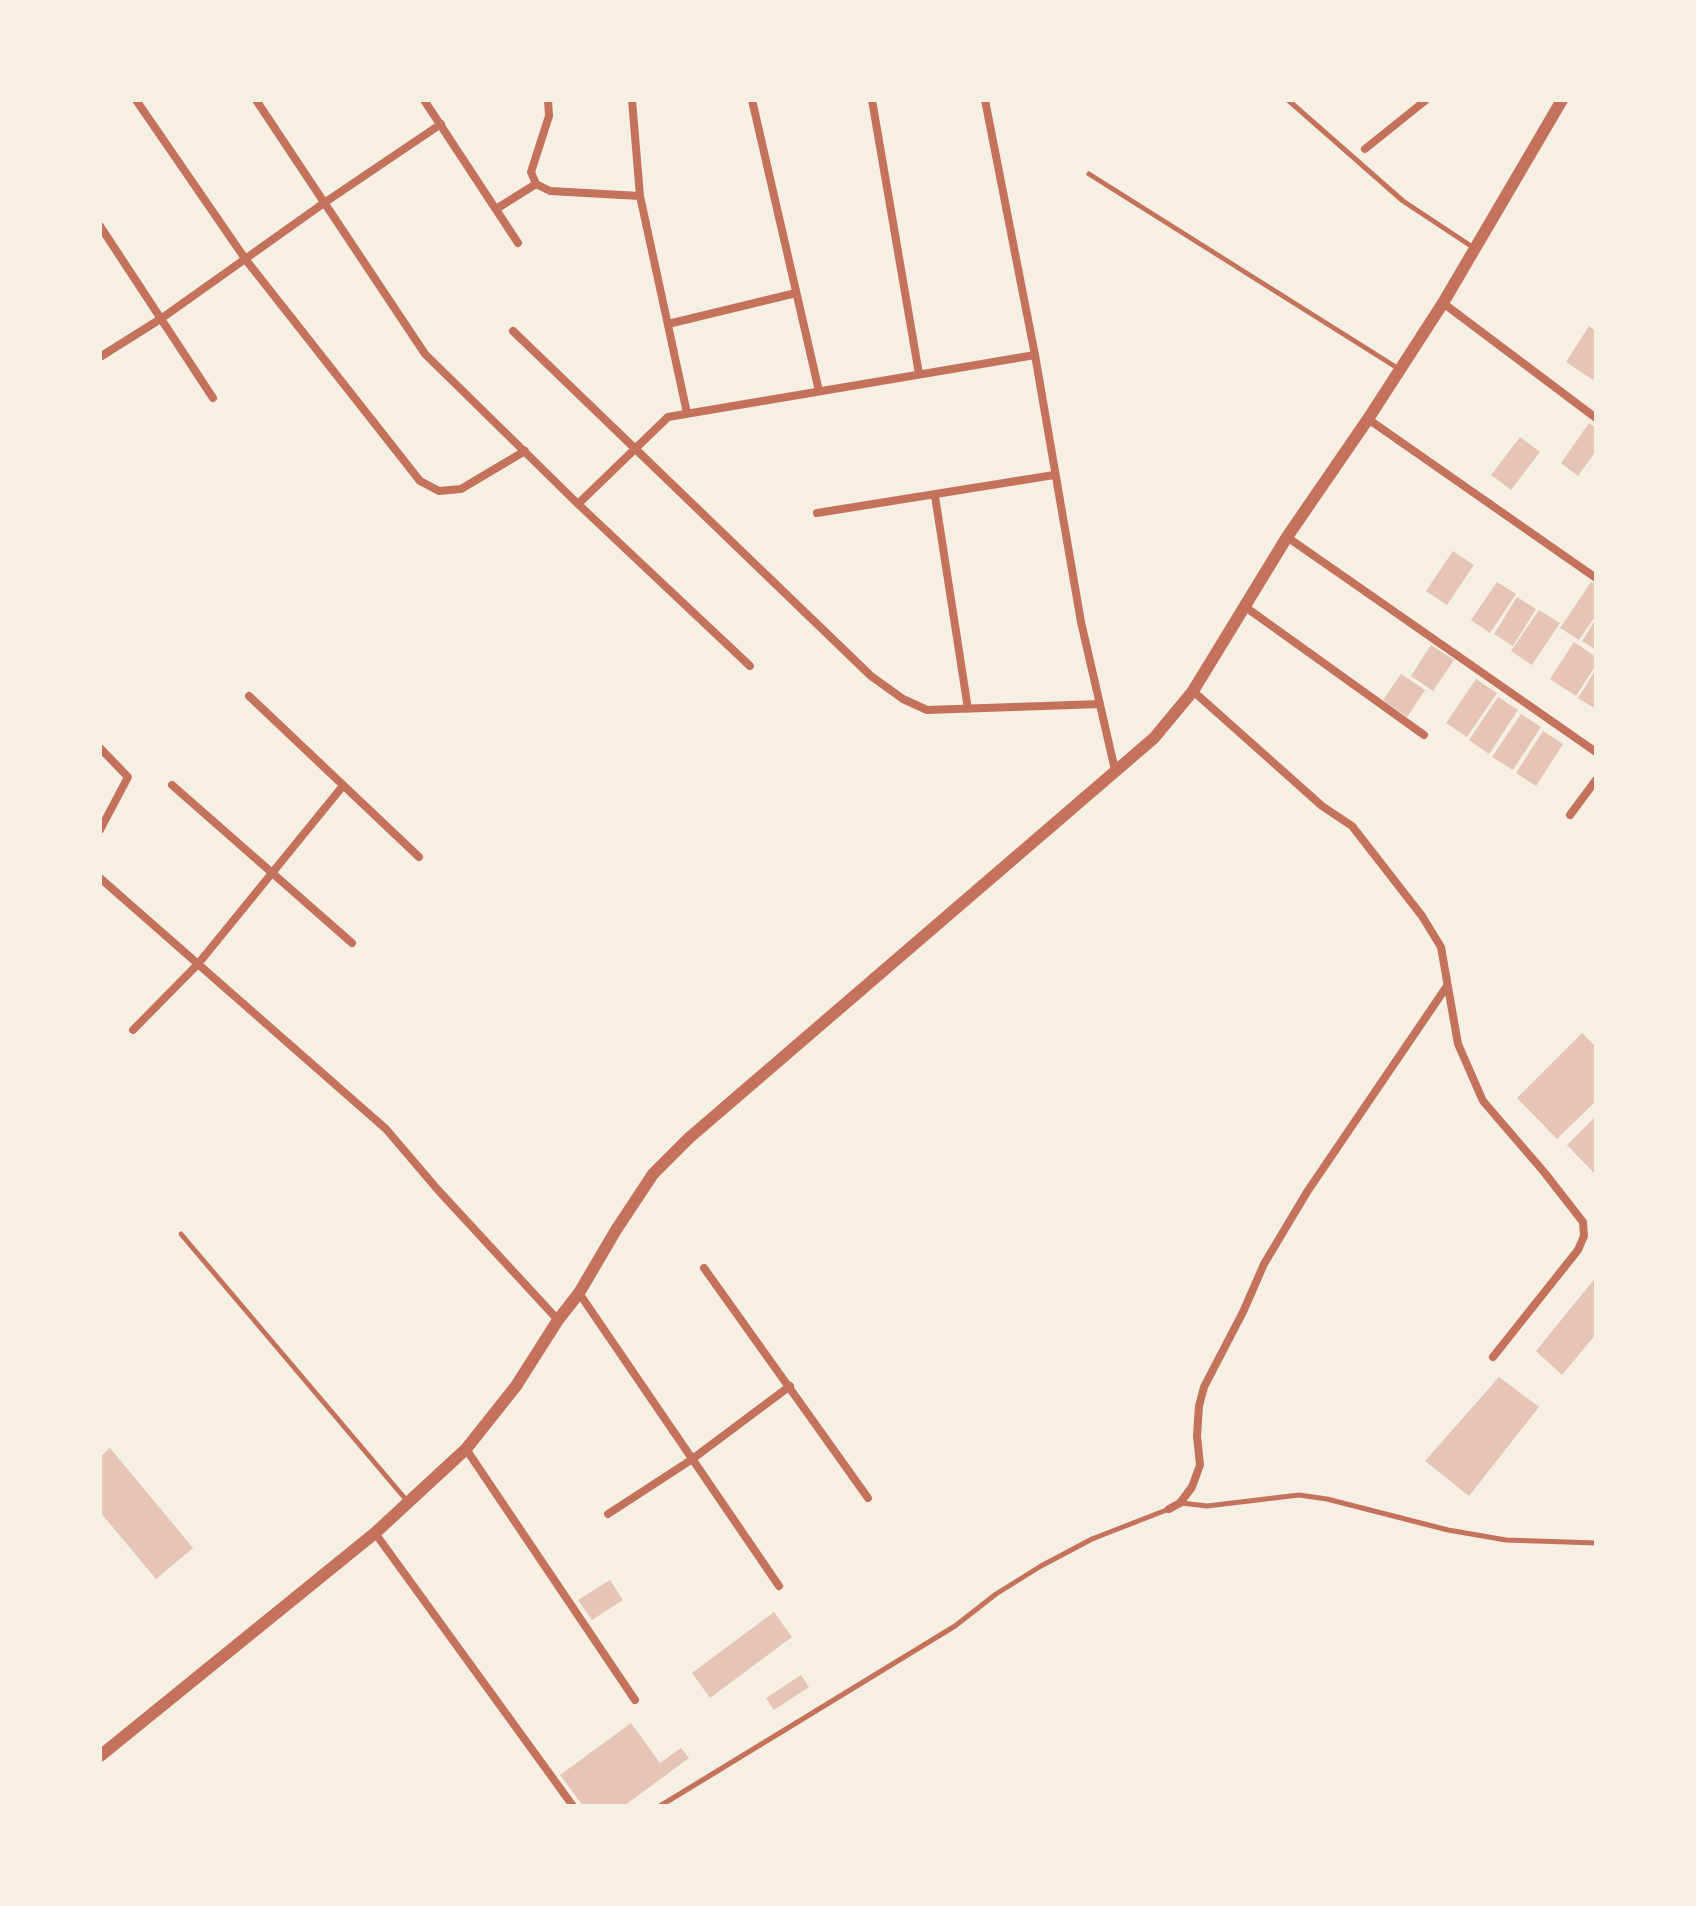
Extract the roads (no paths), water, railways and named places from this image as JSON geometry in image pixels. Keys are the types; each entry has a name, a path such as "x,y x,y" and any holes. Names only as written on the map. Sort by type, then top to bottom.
{"street":[{"path":"136,100 246,260 420,481 439,491 461,489 525,451"},
{"path":"256,100 425,354 750,666"},
{"path":"424,100 518,243"},
{"path":"548,100 549,116 531,172 536,184 550,191 640,196"},
{"path":"632,100 640,196 687,413"},
{"path":"752,100 819,391"},
{"path":"872,100 919,374"},
{"path":"985,100 1035,355 1081,622 1115,770"},
{"path":"1365,149 1426,100"},
{"path":"100,1756 375,1533 466,1449 516,1386 579,1293 653,1174 689,1138 1154,738 1193,691 1287,537 1443,303 1555,103"},
{"path":"100,357 162,318 441,124"},
{"path":"496,209 536,184"},
{"path":"100,226 213,398"},
{"path":"668,324 796,293"},
{"path":"1443,303 1596,418"},
{"path":"513,331 871,676 903,699 927,710 1100,704"},
{"path":"578,504 668,417 1035,355"},
{"path":"1368,419 1596,578"},
{"path":"817,513 1054,475"},
{"path":"935,496 968,709"},
{"path":"1287,537 1596,752"},
{"path":"1244,606 1424,735"},
{"path":"1193,691 1322,806 1352,826 1422,916 1441,947 1458,1044 1483,1101 1583,1222 1584,1236 1578,1250 1493,1357"},
{"path":"249,696 419,857"},
{"path":"100,748 128,777 100,830"},
{"path":"1570,815 1596,780"},
{"path":"172,785 352,943"},
{"path":"133,1030 198,964 342,787"},
{"path":"100,878 386,1129 558,1320"},
{"path":"1169,1509 1180,1503 1192,1487 1200,1465 1197,1436 1204,1387 1264,1264 1307,1192 1447,986"},
{"path":"704,1268 868,1498"},
{"path":"579,1293 779,1586"},
{"path":"608,1514 691,1460 790,1386"},
{"path":"466,1449 635,1700"},
{"path":"375,1533 573,1806"}],"lane":[{"path":"1288,100 1403,201 1474,248"},
{"path":"1089,174 1400,370"},
{"path":"181,1234 409,1503"},
{"path":"1180,1503 1207,1506 1299,1495 1327,1499 1448,1530 1506,1540 1596,1543"},
{"path":"660,1806 955,1626 996,1594 1041,1566 1092,1539 1169,1509"}]}
